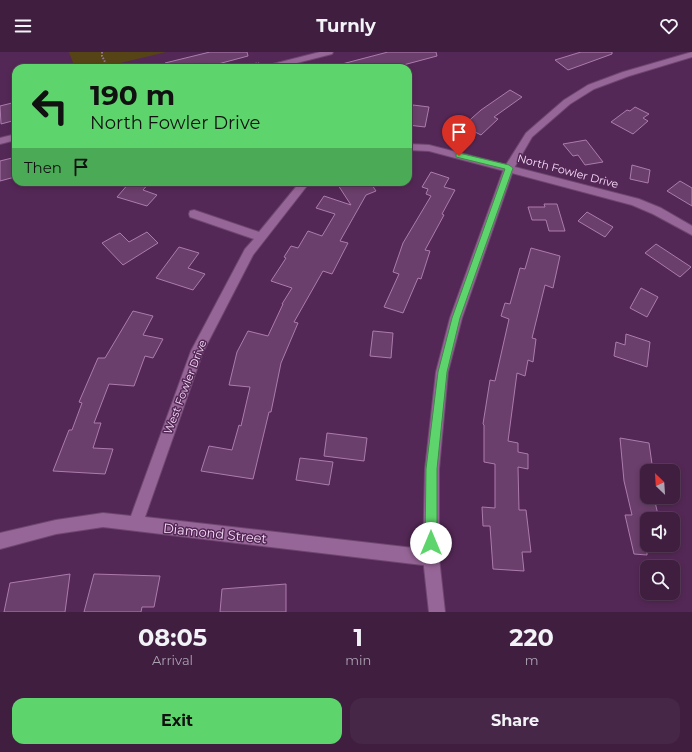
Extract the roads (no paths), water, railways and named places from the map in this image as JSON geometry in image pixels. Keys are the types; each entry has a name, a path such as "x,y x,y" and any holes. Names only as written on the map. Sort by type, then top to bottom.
{"street":[{"path":"283,64 329,52"},
{"path":"437,612 431,558 432,469 442,372 456,318 509,168 529,135 567,102 592,87 626,74 692,54"},
{"path":"0,141 12,138"},
{"name":"North Fowler Drive","path":"412,147 429,148 635,202 657,211 692,231"},
{"path":"194,214 261,237 302,186"},
{"name":"West Fowler Drive","path":"135,524 197,350 249,252 261,237"},
{"name":"Diamond Street","path":"0,541 56,527 103,520 431,558"}]}
